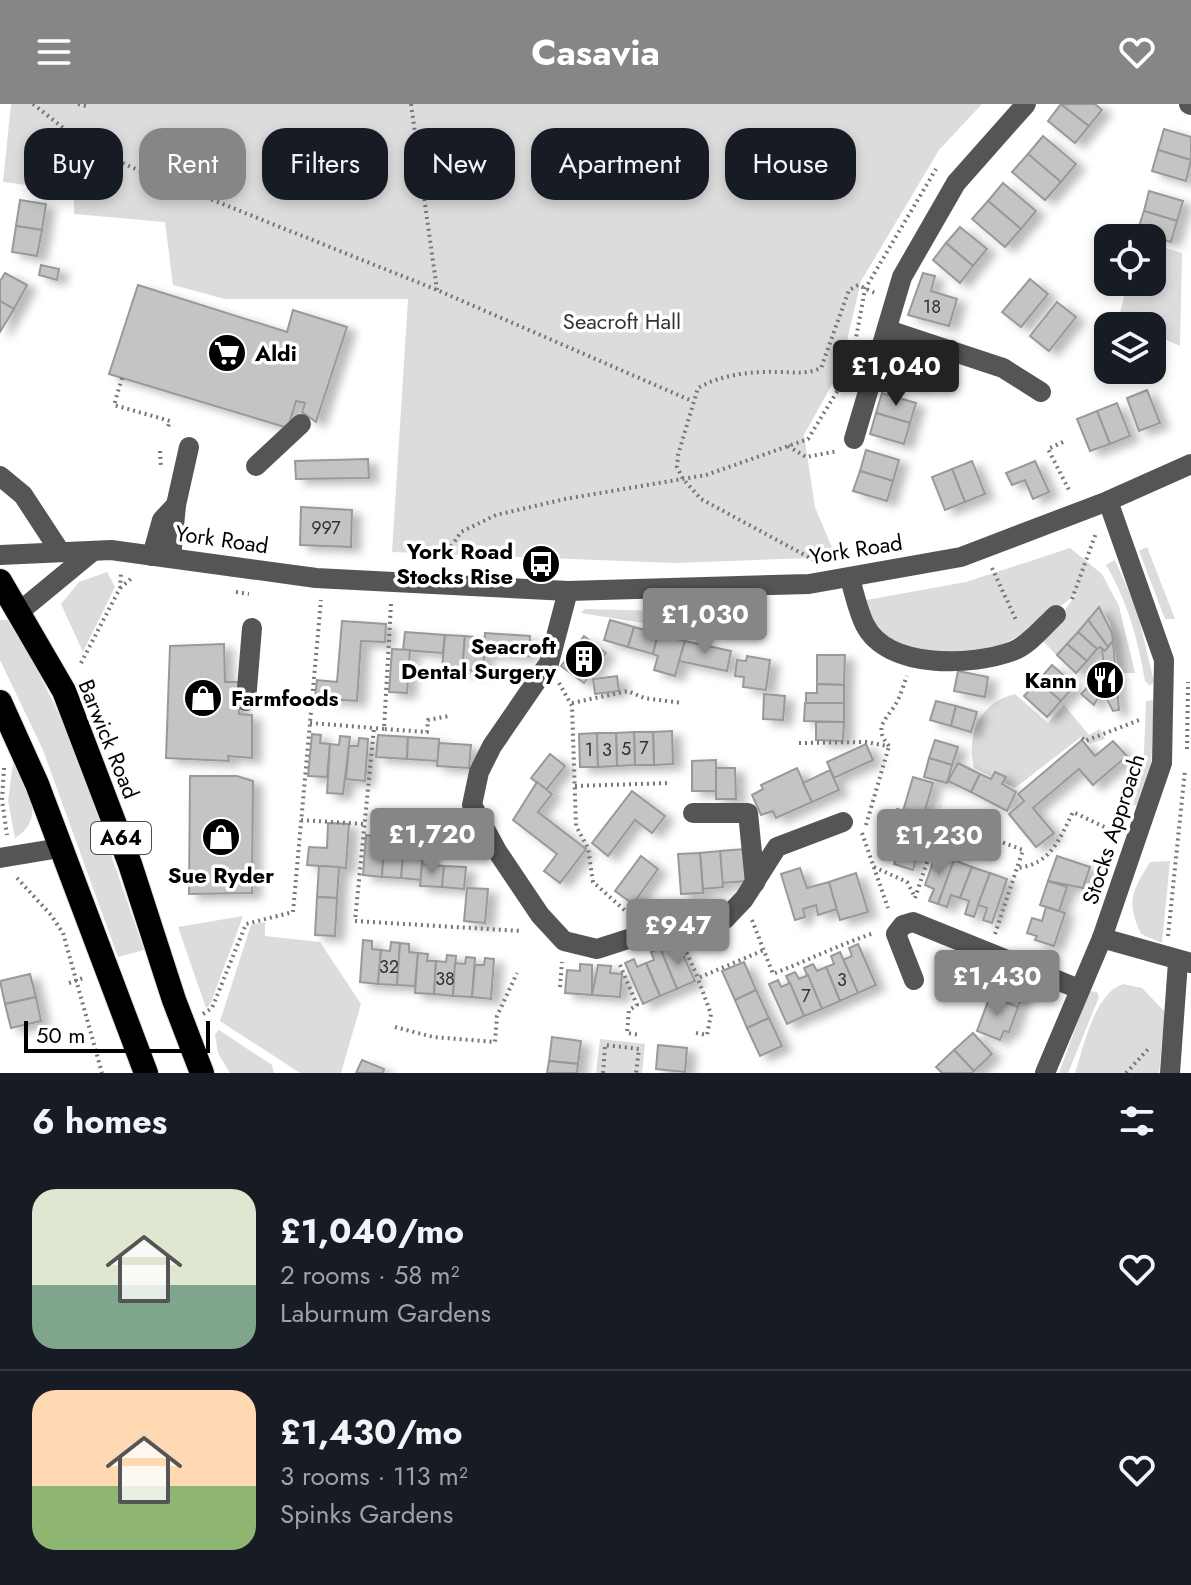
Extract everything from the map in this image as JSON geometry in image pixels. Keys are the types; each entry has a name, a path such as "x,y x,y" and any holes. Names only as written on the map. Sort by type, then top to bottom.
{"highway":[{"name":"A64","path":"0,581 10,612"},
{"name":"Barwick Road","path":"10,612 64,691 130,864 174,1000 202,1073"},
{"name":"A64","path":"0,702 37,784 146,1073"}],"street":[{"path":"853,444 902,277 956,183 1026,104"},
{"path":"888,330 1003,368 1041,392"},
{"path":"256,466 301,424"},
{"path":"162,557 189,447"},
{"name":"York Road","path":"0,555 59,550 93,551 323,578 568,591 748,587 850,578 961,557 1108,501 1191,464"},
{"path":"0,476 23,495 59,550"},
{"name":"Stocks Approach","path":"1045,1073 1102,938 1162,763 1164,660 1108,501"},
{"path":"10,612 93,551"},
{"path":"850,578 866,628 900,655 914,659 963,660 1014,651 1056,615"},
{"path":"568,591 549,663 492,746 479,772 472,805 530,903 564,941 583,948 612,946 650,932 725,919 749,891 777,847 843,822"},
{"path":"246,701 252,628"},
{"path":"693,813 748,813 749,891"},
{"path":"6,858 60,848"},
{"path":"914,980 895,930 913,922 1079,989"},
{"path":"1102,938 1178,961 1170,1073"}],"path":[{"path":"34,104 85,145 133,168 437,290 692,401"},
{"path":"78,104 86,106"},
{"path":"411,104 437,290"},
{"path":"425,583 461,532 496,515 565,499 706,475 808,439 850,371 865,289 930,176 940,166"},
{"path":"850,578 701,499 677,467 692,401 698,388 717,379 779,372 809,373 821,368 843,299 853,285 865,289"},
{"path":"122,378 114,405 170,421 168,427"},
{"path":"1063,442 1048,449 1080,512"},
{"path":"788,446 806,457 853,444"},
{"path":"1056,615 1073,598 1108,501"},
{"path":"983,549 1026,642"},
{"path":"81,663 120,588 121,565"},
{"path":"201,1015 212,1008 246,924 293,912 323,578"},
{"path":"384,729 392,582"},
{"path":"889,746 880,733 881,724 895,706 914,659"},
{"path":"549,663 571,703 576,826 588,848 593,882 650,932"},
{"path":"1178,961 1189,732 1187,670"},
{"path":"571,703 628,691 644,698 682,703"},
{"path":"310,723 427,732 428,720 449,716"},
{"path":"1082,738 1085,741 1134,720 1163,716"},
{"path":"374,728 355,921 521,931"},
{"path":"799,743 866,742 889,746"},
{"path":"863,836 889,746"},
{"path":"6,760 2,800 6,858 17,879 63,933 102,1073"},
{"path":"575,786 669,783"},
{"path":"915,898 941,820 940,806"},
{"path":"1017,868 1037,864 1049,856 1073,812 1137,842"},
{"path":"301,820 364,824"},
{"path":"941,820 1023,850 989,953"},
{"path":"749,891 773,974 815,958 822,951 895,930 859,824 843,822"},
{"path":"874,867 907,882 925,927"},
{"path":"675,928 711,1014 707,1035 696,1033"},
{"path":"612,946 637,1005 629,1010 627,1033 640,1035"},
{"path":"698,978 764,950"},
{"path":"395,1027 433,1037 495,1042 497,1016 517,973"},
{"path":"69,983 77,981"},
{"path":"603,1073 605,1045 639,1049 636,1073"}],"green space":[{"name":"Seacroft Hall","path":"11,104 982,104 939,150 861,281 840,370 804,435 815,507 836,557 674,563 392,552 408,299 225,299 173,285 165,222 74,214 74,200 123,200 123,128 24,128 24,185 3,182"},
{"path":"1166,248 1182,253 1180,346 1166,340 1166,312 1120,312 1124,298 1166,296"},
{"path":"1147,547 1175,619 1165,619 1139,551"},
{"path":"1070,548 1102,574 1119,606 1135,673 1119,673 1110,622 1101,610 1057,656 1043,641 1077,593 1013,639 976,654 957,657 931,655 884,638 861,601 966,582"},
{"path":"1115,560 1137,610 1154,682 1150,686 1145,681 1126,607 1106,565"},
{"path":"107,572 115,587 83,652 61,604 79,582"},
{"path":"738,608 730,637 581,613 585,609 667,611"},
{"path":"0,620 13,620 71,739 144,950 118,957 43,750 0,660"},
{"path":"1015,694 1048,723 1064,705 1089,735 1100,729 1105,739 1089,744 1081,737 1015,788 974,768 972,743 978,721 993,704"},
{"path":"1154,700 1151,769 1139,804 1133,806 1144,753 1146,701"},
{"path":"14,756 28,789 32,811 25,830 15,838 8,801"},
{"path":"1170,861 1162,943 1141,934 1134,913 1133,896 1150,862"},
{"path":"243,916 210,1005 206,1008 178,927"},
{"path":"265,922 265,936 320,942 361,1004 341,1073 300,1073 220,1021 251,925"},
{"path":"1123,984 1142,988 1165,1012 1159,1073 1075,1073 1097,1009 1113,990"},
{"path":"1089,991 1097,992 1099,997 1068,1073 1059,1073"},
{"path":"219,1030 272,1065 274,1073 230,1073 218,1053 215,1034"},
{"path":"600,1039 645,1044 642,1073 596,1073"}],"building":[{"path":"1061,104 1089,126 1075,143 1048,121"},
{"path":"1061,104 1095,104 1102,110 1089,126"},
{"path":"1164,129 1191,137 1191,160 1158,150"},
{"path":"1043,136 1076,164 1061,182 1028,154"},
{"path":"1158,150 1191,160 1186,181 1152,171"},
{"path":"1028,154 1061,182 1045,200 1012,172"},
{"path":"1003,183 1036,211 1021,229 988,201"},
{"path":"1149,191 1183,201 1177,221 1144,211"},
{"path":"20,200 46,204 42,230 16,226"},
{"path":"988,201 1021,229 1005,247 972,219"},
{"path":"1144,211 1177,221 1171,242 1166,241 1166,224 1140,224"},
{"path":"16,226 42,230 37,256 12,252"},
{"path":"960,227 987,249 973,266 946,243"},
{"path":"946,243 973,266 960,283 933,260"},
{"path":"41,265 59,269 57,280 39,275"},
{"path":"5,273 27,285 14,309 0,301 0,281"},
{"path":"923,273 935,276 931,291 957,299 949,326 908,315"},
{"path":"1030,279 1048,294 1021,327 1002,312"},
{"name":"Aldi","path":"138,285 287,332 293,310 347,327 316,422 302,412 305,403 296,401 288,428 109,374"},
{"path":"0,301 14,309 0,332"},
{"path":"1057,302 1076,317 1049,351 1030,336"},
{"path":"894,353 928,364 921,384 888,373"},
{"path":"1147,390 1160,423 1139,431 1127,398"},
{"path":"882,393 916,403 910,423 876,413"},
{"path":"1117,403 1130,436 1110,444 1097,411"},
{"path":"1097,411 1110,444 1090,451 1077,419"},
{"path":"876,413 910,423 904,444 870,434"},
{"path":"866,450 899,460 893,481 860,471"},
{"path":"368,459 369,478 296,479 295,461"},
{"path":"972,461 985,494 965,502 952,469"},
{"path":"1035,461 1049,492 1033,499 1025,480 1012,485 1006,473"},
{"path":"952,469 965,502 945,510 932,477"},
{"path":"860,471 893,481 887,501 853,491"},
{"path":"301,507 352,510 351,547 300,545"},
{"path":"1099,607 1112,633 1113,641 1108,647 1088,620"},
{"path":"610,620 634,627 628,647 604,640"},
{"path":"1088,620 1108,647 1105,651 1100,647 1097,649 1078,632"},
{"path":"342,621 386,624 385,642 361,641 357,701 315,698 317,680 337,682"},
{"path":"634,627 658,634 653,654 628,647"},
{"path":"405,632 445,635 443,653 403,650"},
{"path":"1078,632 1097,649 1087,661 1067,644"},
{"path":"485,633 530,636 529,656 484,653"},
{"path":"658,634 685,641 675,676 654,670 658,656 653,654"},
{"path":"445,635 465,636 462,670 442,668"},
{"path":"465,636 485,638 483,671 462,670"},
{"name":"Seacroft Dental Surgery","path":"584,636 606,653 584,683 561,666"},
{"path":"685,641 731,651 727,671 679,661"},
{"name":"Kann","path":"1113,641 1119,710 1113,711 1102,690 1094,705 1081,694 1104,671 1102,649 1105,651"},
{"name":"Farmfoods","path":"224,644 225,682 238,682 239,714 252,715 252,758 228,756 229,761 166,758 170,646"},
{"path":"1067,644 1087,661 1076,673 1057,655"},
{"path":"392,649 410,650 407,693 389,692"},
{"path":"817,655 845,655 844,685 817,684"},
{"path":"747,656 770,660 766,690 743,687 744,677 735,676 737,660 746,661"},
{"path":"1052,665 1075,685 1061,701 1038,681"},
{"path":"958,671 988,677 985,697 954,691"},
{"path":"617,676 619,691 595,694 593,679"},
{"path":"1038,681 1061,701 1047,717 1024,696"},
{"path":"817,684 844,685 844,703 806,703 806,693 817,693"},
{"path":"764,694 785,696 783,720 763,719"},
{"path":"936,701 956,706 951,726 930,720"},
{"path":"805,703 844,703 844,722 804,721"},
{"path":"956,706 977,712 971,732 951,726"},
{"path":"816,722 844,722 843,741 816,740"},
{"path":"672,731 673,764 654,765 653,732"},
{"path":"634,732 653,732 654,765 635,765"},
{"path":"634,732 635,765 617,766 616,733"},
{"path":"597,733 598,767 580,767 579,734"},
{"path":"597,733 616,733 617,766 598,767"},
{"path":"312,734 321,735 320,743 330,744 327,777 308,776"},
{"path":"378,735 408,737 407,759 376,757"},
{"path":"340,736 350,737 343,794 327,793 330,744 339,745"},
{"path":"408,737 439,739 438,761 407,759"},
{"path":"359,738 368,739 365,781 346,779 349,746 358,746"},
{"path":"935,740 958,747 952,765 929,758"},
{"path":"1082,740 1095,756 1113,741 1127,756 1093,785 1079,769 1033,808 1054,833 1036,847 1009,814 1024,801 1018,794"},
{"path":"439,743 471,745 469,768 437,766"},
{"path":"866,744 873,760 834,778 827,762"},
{"path":"550,754 565,766 546,790 531,778"},
{"path":"929,758 952,765 947,783 924,777"},
{"path":"716,760 716,791 692,791 692,761"},
{"path":"958,763 980,774 971,792 948,781"},
{"path":"716,768 735,768 736,799 716,799"},
{"path":"797,768 812,802 776,818 773,811 761,815 752,795 763,789 761,785"},
{"path":"830,770 839,790 812,802 803,783"},
{"path":"995,772 1006,777 1002,784 1016,792 1007,811 971,792 980,774 991,779"},
{"name":"Sue Ryder","path":"190,776 237,776 253,781 252,893 189,894"},
{"path":"913,777 933,783 923,817 903,811"},
{"path":"537,782 552,794 538,812 586,849 560,883 544,871 557,854 513,820"},
{"path":"632,791 665,816 652,833 635,820 608,856 592,843"},
{"path":"897,809 923,817 915,844 889,836"},
{"path":"328,823 349,824 346,868 307,865 309,847 327,848"},
{"path":"366,835 375,836 375,845 384,845 382,877 363,875"},
{"path":"395,838 405,838 401,878 382,877 384,845 394,846"},
{"path":"414,839 424,840 421,880 401,878 404,847 413,848"},
{"path":"902,840 920,845 913,870 894,864"},
{"path":"745,849 747,881 722,883 720,851"},
{"path":"720,851 723,887 703,889 700,853"},
{"path":"700,853 703,893 681,894 678,854"},
{"path":"936,854 954,860 938,904 929,901 934,889 925,885"},
{"path":"641,856 658,869 633,904 615,891"},
{"path":"1057,856 1090,867 1083,888 1048,881"},
{"path":"954,860 972,867 960,898 951,895 947,907 938,904"},
{"path":"422,864 444,866 442,887 420,886"},
{"path":"319,866 339,867 337,898 317,897"},
{"path":"444,866 466,867 464,889 442,887"},
{"path":"972,867 990,873 974,917 965,914 969,901 960,898"},
{"path":"800,868 807,888 829,882 837,909 818,915 816,905 803,909 805,917 795,920 781,874"},
{"path":"856,873 868,912 840,920 829,882"},
{"path":"990,873 1007,879 992,923 983,920 987,908 978,905"},
{"path":"1048,881 1067,887 1059,911 1040,905"},
{"path":"467,888 488,889 485,923 464,921"},
{"path":"317,897 337,898 335,936 315,935"},
{"path":"1046,907 1065,913 1054,946 1035,940 1037,936 1027,933 1032,918 1042,921"},
{"path":"363,940 372,941 372,949 381,950 378,984 360,982"},
{"path":"391,942 400,943 397,985 378,984 381,950 390,951"},
{"path":"400,943 409,944 409,952 418,953 415,986 397,985"},
{"path":"668,944 671,952 680,948 695,981 677,989 660,948"},
{"path":"858,944 876,985 858,993 843,960 852,956 849,948"},
{"path":"660,948 677,989 660,996 646,963 654,960 651,952"},
{"path":"840,952 858,993 840,1001 826,967 834,964 831,956"},
{"path":"418,953 428,954 427,961 436,961 434,994 415,993"},
{"path":"447,955 456,956 453,996 434,994 436,961 446,962"},
{"path":"466,957 475,958 472,997 453,996 455,963 465,964"},
{"path":"485,958 494,959 491,999 472,997 475,965 484,965"},
{"path":"634,959 637,967 646,963 660,996 643,1004 625,963"},
{"path":"744,962 756,990 735,1000 722,971"},
{"path":"580,964 592,965 592,995 565,993 567,970 580,971"},
{"path":"813,964 817,971 826,967 840,1001 822,1009 804,968"},
{"path":"598,965 611,966 610,973 622,974 620,997 592,995"},
{"path":"999,971 1028,981 1018,1007 990,996"},
{"path":"795,972 799,979 808,975 822,1009 804,1016 786,976"},
{"path":"30,974 36,997 5,1004 0,981"},
{"path":"778,980 781,987 790,983 804,1016 787,1024 769,984"},
{"path":"756,990 769,1018 747,1028 735,1000"},
{"path":"990,996 1018,1007 1009,1032 1004,1031 1000,1040 977,1031"},
{"path":"36,997 41,1021 11,1028 5,1004"},
{"path":"769,1018 782,1046 760,1056 747,1028"},
{"path":"973,1033 992,1054 974,1071 954,1050"},
{"path":"552,1037 581,1041 578,1064 549,1061"},
{"path":"658,1045 687,1048 685,1072 656,1069"},
{"path":"954,1050 974,1071 972,1073 942,1073 936,1067"},
{"path":"362,1060 384,1069 383,1073 356,1073"},
{"path":"549,1061 578,1064 577,1073 547,1073"}],"place":[{"name":"Aldi","path":"227,353"},
{"name":"York Road Stocks Rise","path":"541,564"},
{"name":"Seacroft Dental Surgery","path":"584,659"},
{"name":"Kann","path":"1105,680"},
{"name":"Farmfoods","path":"203,698"},
{"name":"Sue Ryder","path":"221,837"}]}
